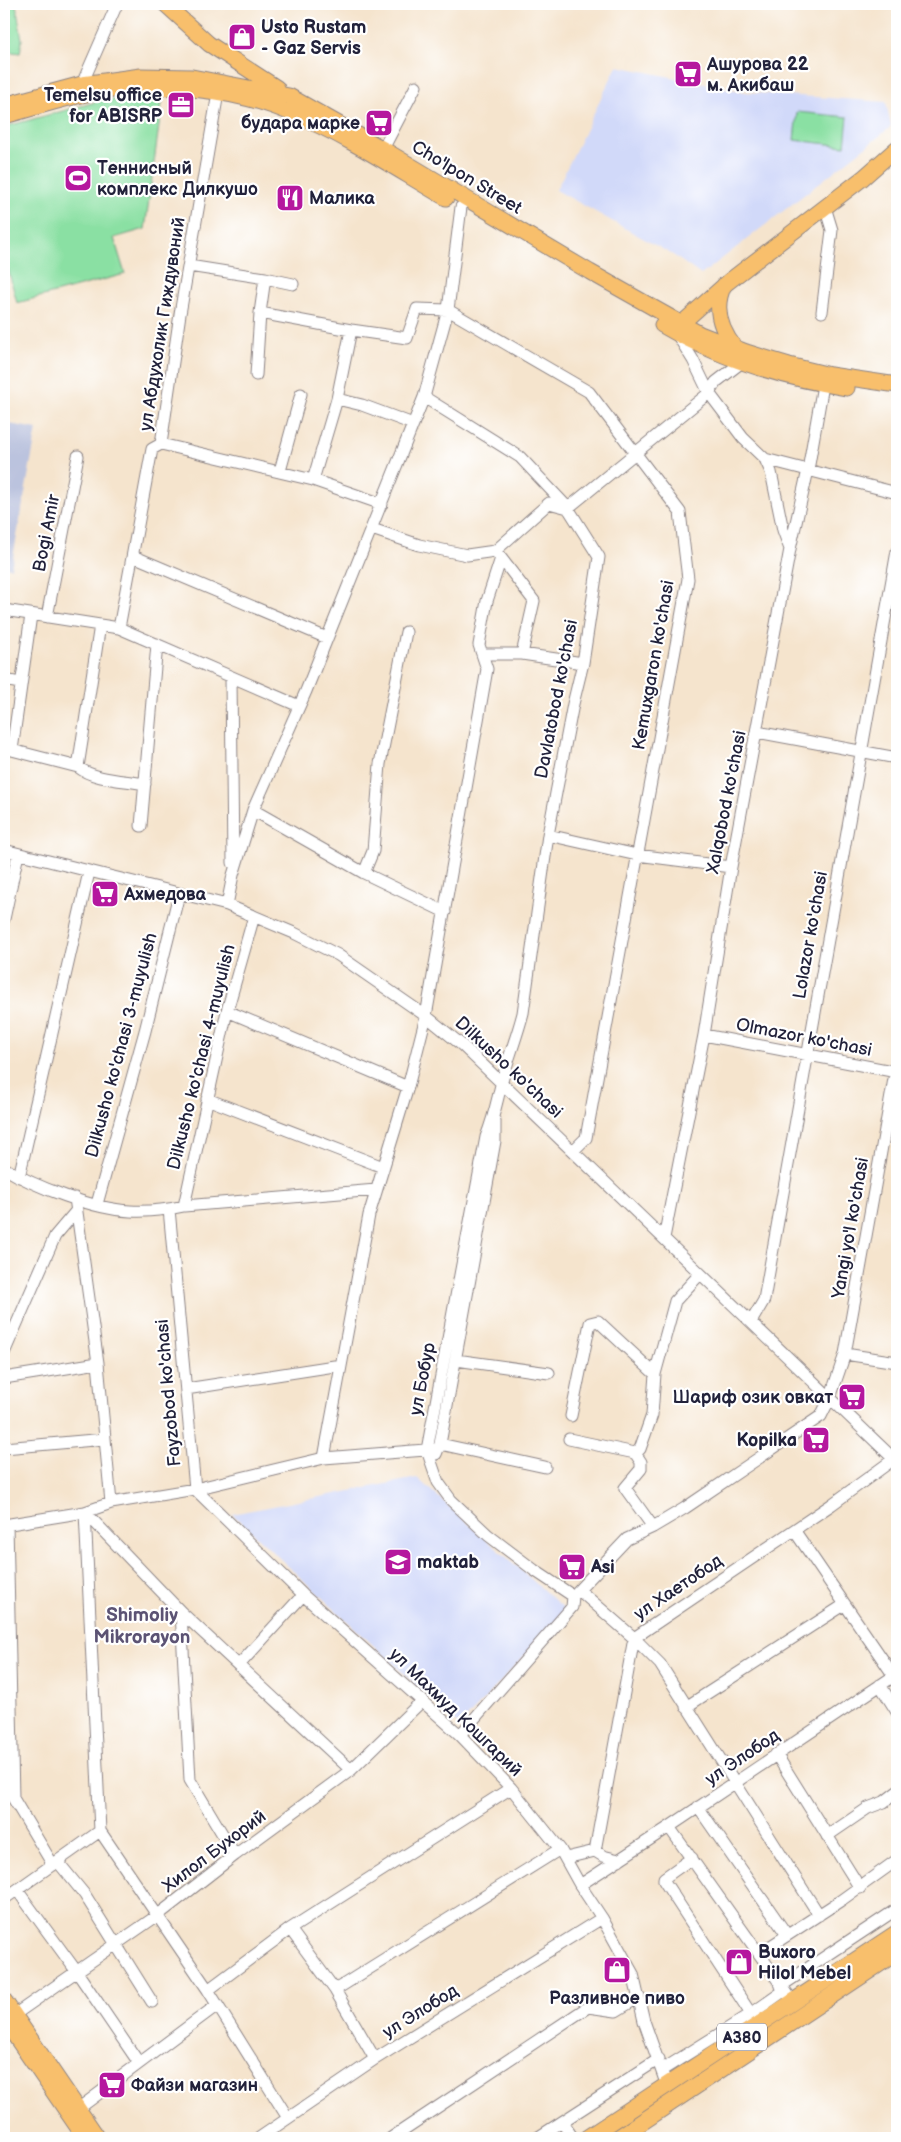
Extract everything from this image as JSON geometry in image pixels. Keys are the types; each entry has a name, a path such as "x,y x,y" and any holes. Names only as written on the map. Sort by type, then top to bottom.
{"highway":[{"name":"A380","path":"586,2138 667,2086 787,1993 897,1933"},
{"name":"A380","path":"618,2138 897,1952"}],"main road":[{"path":"165,4 209,44 289,96"},
{"name":"Cho'lpon Street","path":"4,105 82,84 141,76 182,76 220,81 289,96 383,149 679,329 698,346 785,376 823,385 897,396"},
{"name":"Cho'lpon Street","path":"4,116 101,92 171,87 218,93 264,103 330,130 460,207 679,329 789,365 830,375 897,386"},
{"path":"679,329 724,285 825,207 897,148"},
{"path":"724,285 719,295 720,319 725,335 735,348"},
{"path":"4,2000 9,2018 48,2075 85,2138"},
{"path":"48,2075 78,2109 98,2138"}],"street":[{"path":"82,84 117,4"},
{"path":"383,149 416,86"},
{"name":"ул Абдухолик Гиждувоний","path":"119,628 152,450 161,444 218,93"},
{"path":"227,905 233,875 253,810 299,706 424,397 448,310 460,207"},
{"path":"822,312 832,230 825,207"},
{"path":"189,266 293,284"},
{"path":"256,375 260,313 265,278"},
{"name":"Kemuxgaron ko'chasi","path":"260,313 351,330 408,338 417,309 448,310 589,392 680,512 688,579 586,1138 574,1150"},
{"name":"Xalqobod ko'chasi","path":"664,1238 704,1035 731,867 790,549 783,530 771,472 765,459 743,438 709,393 679,329"},
{"path":"313,480 337,399 351,330"},
{"path":"324,1458 369,1215 408,1087 426,1016 487,669 479,645 499,545 549,503 568,508 709,393 716,382 742,362"},
{"path":"790,549 808,470 823,385"},
{"path":"280,471 301,394"},
{"name":"Davlatobod ko'chasi","path":"424,397 520,457 568,508 598,557 583,663 573,704 548,836 523,1013 501,1084"},
{"path":"337,399 362,405 413,424"},
{"path":"161,444 280,471 313,480 382,504"},
{"path":"47,618 78,456"},
{"path":"765,459 897,493"},
{"path":"372,529 419,545 466,555 498,554"},
{"name":"Lolazor ko'chasi","path":"750,1322 764,1300 897,551"},
{"path":"498,554 534,601 522,654"},
{"path":"133,556 327,638"},
{"path":"4,610 119,628 299,706"},
{"path":"31,615 8,749 78,767 97,775 145,784"},
{"path":"78,767 100,625"},
{"path":"364,873 373,851 380,764 406,632"},
{"path":"141,826 157,644"},
{"path":"483,654 522,654 583,663"},
{"path":"232,678 233,875"},
{"path":"4,680 20,683"},
{"path":"757,732 897,758"},
{"path":"253,810 364,873 445,912"},
{"path":"548,836 637,855 731,867"},
{"name":"Dilkusho ko'chasi","path":"4,850 227,905 294,933 338,955 426,1016 463,1046 501,1084 574,1150 700,1274 896,1460"},
{"path":"4,919 18,854"},
{"path":"19,1177 89,872"},
{"name":"Dilkusho ko'chasi 3-muyulish","path":"96,1204 145,1030 179,894"},
{"name":"Dilkusho ko'chasi 4-muyulish","path":"184,1206 227,1011 254,916"},
{"path":"227,1011 408,1087"},
{"name":"Olmazor ko'chasi","path":"704,1035 807,1055 897,1069"},
{"name":"Yangi yo'l ko'chasi","path":"460,1735 572,1607 576,1593 627,1539 653,1527 821,1416 830,1398 845,1354 897,1069"},
{"name":"ул Бобур","path":"435,1447 486,1137 496,1114 501,1084"},
{"path":"208,1099 383,1167"},
{"path":"496,1114 495,1141 456,1360 431,1466 438,1482 451,1500 488,1536 534,1570 576,1593 634,1638 660,1664 819,1915"},
{"path":"4,1168 19,1177 75,1198 129,1211 376,1190"},
{"path":"75,1198 98,1363 110,1504"},
{"name":"Fayzobod ko'chasi","path":"5,1525 85,1512 110,1504 195,1489 169,1209"},
{"path":"4,1352 56,1236 77,1210"},
{"path":"635,1454 640,1448 652,1415 655,1374 675,1301 700,1274"},
{"path":"571,1416 590,1323 598,1321 655,1374"},
{"path":"845,1354 897,1362"},
{"path":"456,1360 549,1373"},
{"path":"4,1378 98,1363"},
{"path":"186,1389 341,1365"},
{"path":"4,1448 105,1439"},
{"path":"569,1439 635,1454 641,1462 641,1469 625,1488 653,1527"},
{"path":"195,1489 324,1458 435,1447 545,1467"},
{"name":"ул Хаетобод","path":"596,1850 634,1638 896,1460"},
{"name":"ул Махмуд Кошгарий","path":"195,1489 303,1595 460,1735 511,1788 563,1854 633,1974 644,2021 667,2086"},
{"path":"85,1512 181,1612 351,1770"},
{"path":"85,1512 100,1831 208,1990 216,2006 288,2118"},
{"path":"5,1525 13,1798"},
{"path":"794,1530 844,1605 895,1675"},
{"path":"239,1665 303,1595"},
{"path":"686,1707 844,1605"},
{"path":"181,1612 190,1780 235,1855"},
{"name":"ул Элобод","path":"580,1884 669,1827 895,1675"},
{"path":"880,1685 897,1712"},
{"name":"Хилол Бухорий","path":"9,2018 158,1916 235,1855 351,1770 423,1700"},
{"path":"776,1754 860,1888"},
{"path":"4,1784 56,1864 85,1896 152,2002"},
{"path":"208,1990 290,1929 511,1788"},
{"path":"828,1836 868,1808 884,1802 897,1792"},
{"path":"698,1807 787,1935"},
{"path":"669,1827 787,1993"},
{"path":"4,1899 100,1831"},
{"path":"334,1990 563,1854 596,1850 603,1856 619,1860"},
{"path":"692,1858 664,1878 664,1881 751,2014"},
{"path":"760,1953 860,1888 897,1860"},
{"path":"17,1890 77,1972 139,2063"},
{"path":"537,2138 660,2064 787,1993 897,1909"},
{"name":"ул Элобод","path":"259,2138 375,2059 602,1918"},
{"path":"290,1929 334,1990 375,2059"},
{"path":"390,2138 588,2007 616,2011 639,1997"},
{"path":"78,2109 216,2006"},
{"path":"562,2122 573,2138"}],"shaded area":[{"path":"617,66 745,92 886,102 891,127 701,275 673,255 556,190"},
{"path":"4,423 37,429 11,568 4,567"},
{"name":"maktab","path":"417,1478 566,1610 460,1726 232,1514"}],"green space":[{"path":"4,4 16,4 22,40 20,53 4,51"},
{"name":"Теннисный комплекс Дилкушо","path":"163,96 145,229 114,238 125,274 17,303 4,254 4,127 103,100"},
{"path":"797,112 848,117 845,146 794,140"}],"place":[{"name":"Usto Rustam - Gaz Servis","path":"242,37"},
{"name":"Ашурова 22 м. Акибаш","path":"688,74"},
{"name":"Temelsu office for ABISRP","path":"181,105"},
{"name":"будара марке","path":"379,123"},
{"name":"Теннисный комплекс Дилкушо","path":"78,178"},
{"name":"Малика","path":"290,198"},
{"name":"Ахмедова","path":"105,894"},
{"name":"Шариф озик овкат","path":"852,1397"},
{"name":"Kopilka","path":"816,1440"},
{"name":"maktab","path":"398,1562"},
{"name":"Asi","path":"572,1567"},
{"name":"Buxoro Hilol Mebel","path":"739,1962"},
{"name":"Разливное пиво","path":"617,1970"},
{"name":"Файзи магазин","path":"112,2085"}],"district":[{"name":"Shimoliy Mikrorayon","path":"142,1625"}]}
